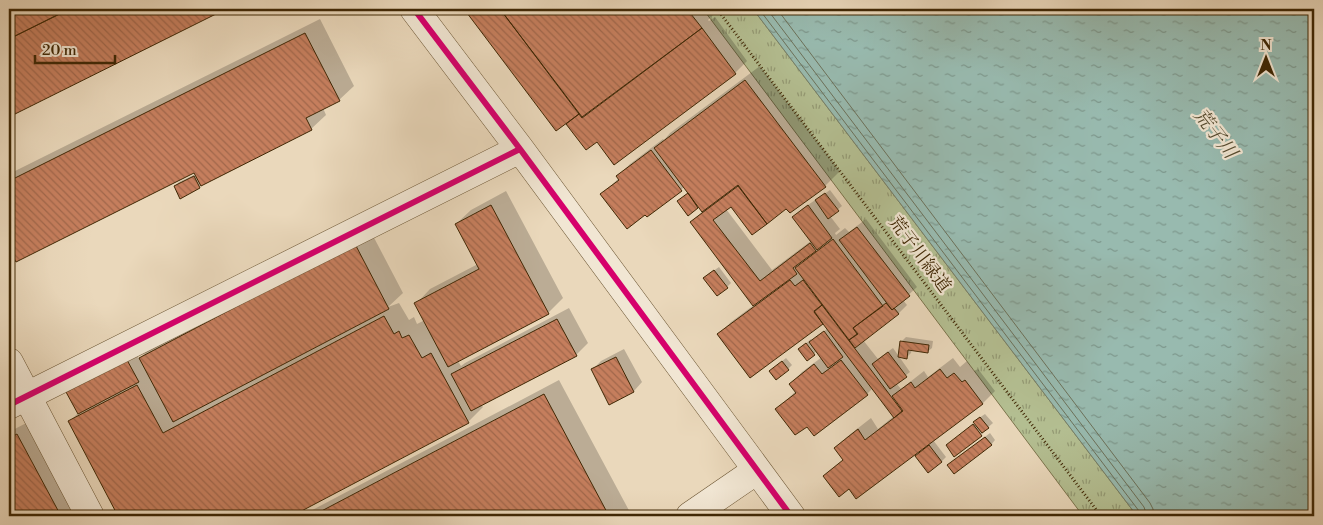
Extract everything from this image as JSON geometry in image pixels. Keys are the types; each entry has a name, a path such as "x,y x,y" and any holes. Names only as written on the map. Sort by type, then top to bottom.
{"street":[{"path":"414,9 520,149 791,516"},
{"path":"18,400 520,149"},
{"path":"9,362 18,400 90,516"},
{"path":"690,516 757,470"}],"green space":[{"path":"703,9 753,9 1137,516 1083,516"}],"water":[{"name":"荒子川","path":"753,9 1314,9 1314,516 1137,516"}],"building":[{"path":"9,9 69,9 9,39"},
{"path":"70,9 226,9 9,117 9,39"},
{"path":"464,9 500,9 579,114 556,131"},
{"path":"500,9 687,9 702,28 582,117"},
{"path":"702,28 736,74 614,165 597,142 586,150 566,124 579,114 582,118"},
{"path":"305,33 340,101 306,118 312,130 201,186 194,173 16,262 9,249 9,181"},
{"path":"745,80 826,187 790,213 786,209 767,224 738,185 702,212 654,148"},
{"path":"651,150 682,191 627,229 600,194 619,180 616,176"},
{"path":"194,176 200,188 180,199 174,186"},
{"path":"738,186 767,224 752,235 731,207 713,220 760,281 810,243 816,251 793,268 797,274 753,306 690,222"},
{"path":"688,193 698,208 688,216 677,201"},
{"path":"825,193 839,211 828,219 815,200"},
{"path":"491,205 549,314 448,367 414,303 479,269 455,224"},
{"path":"808,205 832,238 817,250 792,217"},
{"path":"857,227 910,296 892,310 839,240"},
{"path":"833,239 883,306 853,328 857,334 849,340 795,268"},
{"path":"355,244 389,309 173,422 139,358"},
{"path":"714,270 728,288 717,296 703,278"},
{"path":"790,280 795,286 803,280 822,305 814,311 823,324 750,378 717,334"},
{"path":"886,303 899,314 855,348 849,340 858,334 853,328"},
{"path":"822,305 902,411 894,418 814,312"},
{"path":"384,316 394,334 399,331 402,338 409,335 422,358 431,353 469,423 292,516 205,516 203,512 195,516 118,516 68,421 137,385 163,433"},
{"path":"557,319 577,356 471,411 451,374"},
{"path":"824,331 843,357 828,368 809,342"},
{"path":"900,341 929,345 928,353 908,350 907,359 898,357"},
{"path":"806,343 815,355 807,361 798,349"},
{"path":"888,352 907,377 890,389 872,364"},
{"path":"616,357 634,392 609,405 591,369"},
{"path":"127,360 139,382 78,414 66,392"},
{"path":"841,360 868,395 814,436 807,427 795,435 775,409 796,393 789,384 814,364 822,374"},
{"path":"782,361 789,370 776,380 769,371"},
{"path":"940,369 947,378 954,373 962,382 965,380 983,404 856,499 849,489 839,497 823,476 843,460 834,448 858,429 865,440 903,411 892,396 911,382 915,388"},
{"path":"544,394 609,516 312,516"},
{"path":"980,417 989,428 982,433 973,422"},
{"path":"973,424 982,436 954,457 946,445"},
{"path":"17,434 61,516 9,516 9,438"},
{"path":"985,437 992,445 954,474 947,465"},
{"path":"929,445 942,462 928,473 915,456"}],"cycle path":[{"path":"414,9 520,149 791,516"},
{"path":"9,405 520,149"}]}
